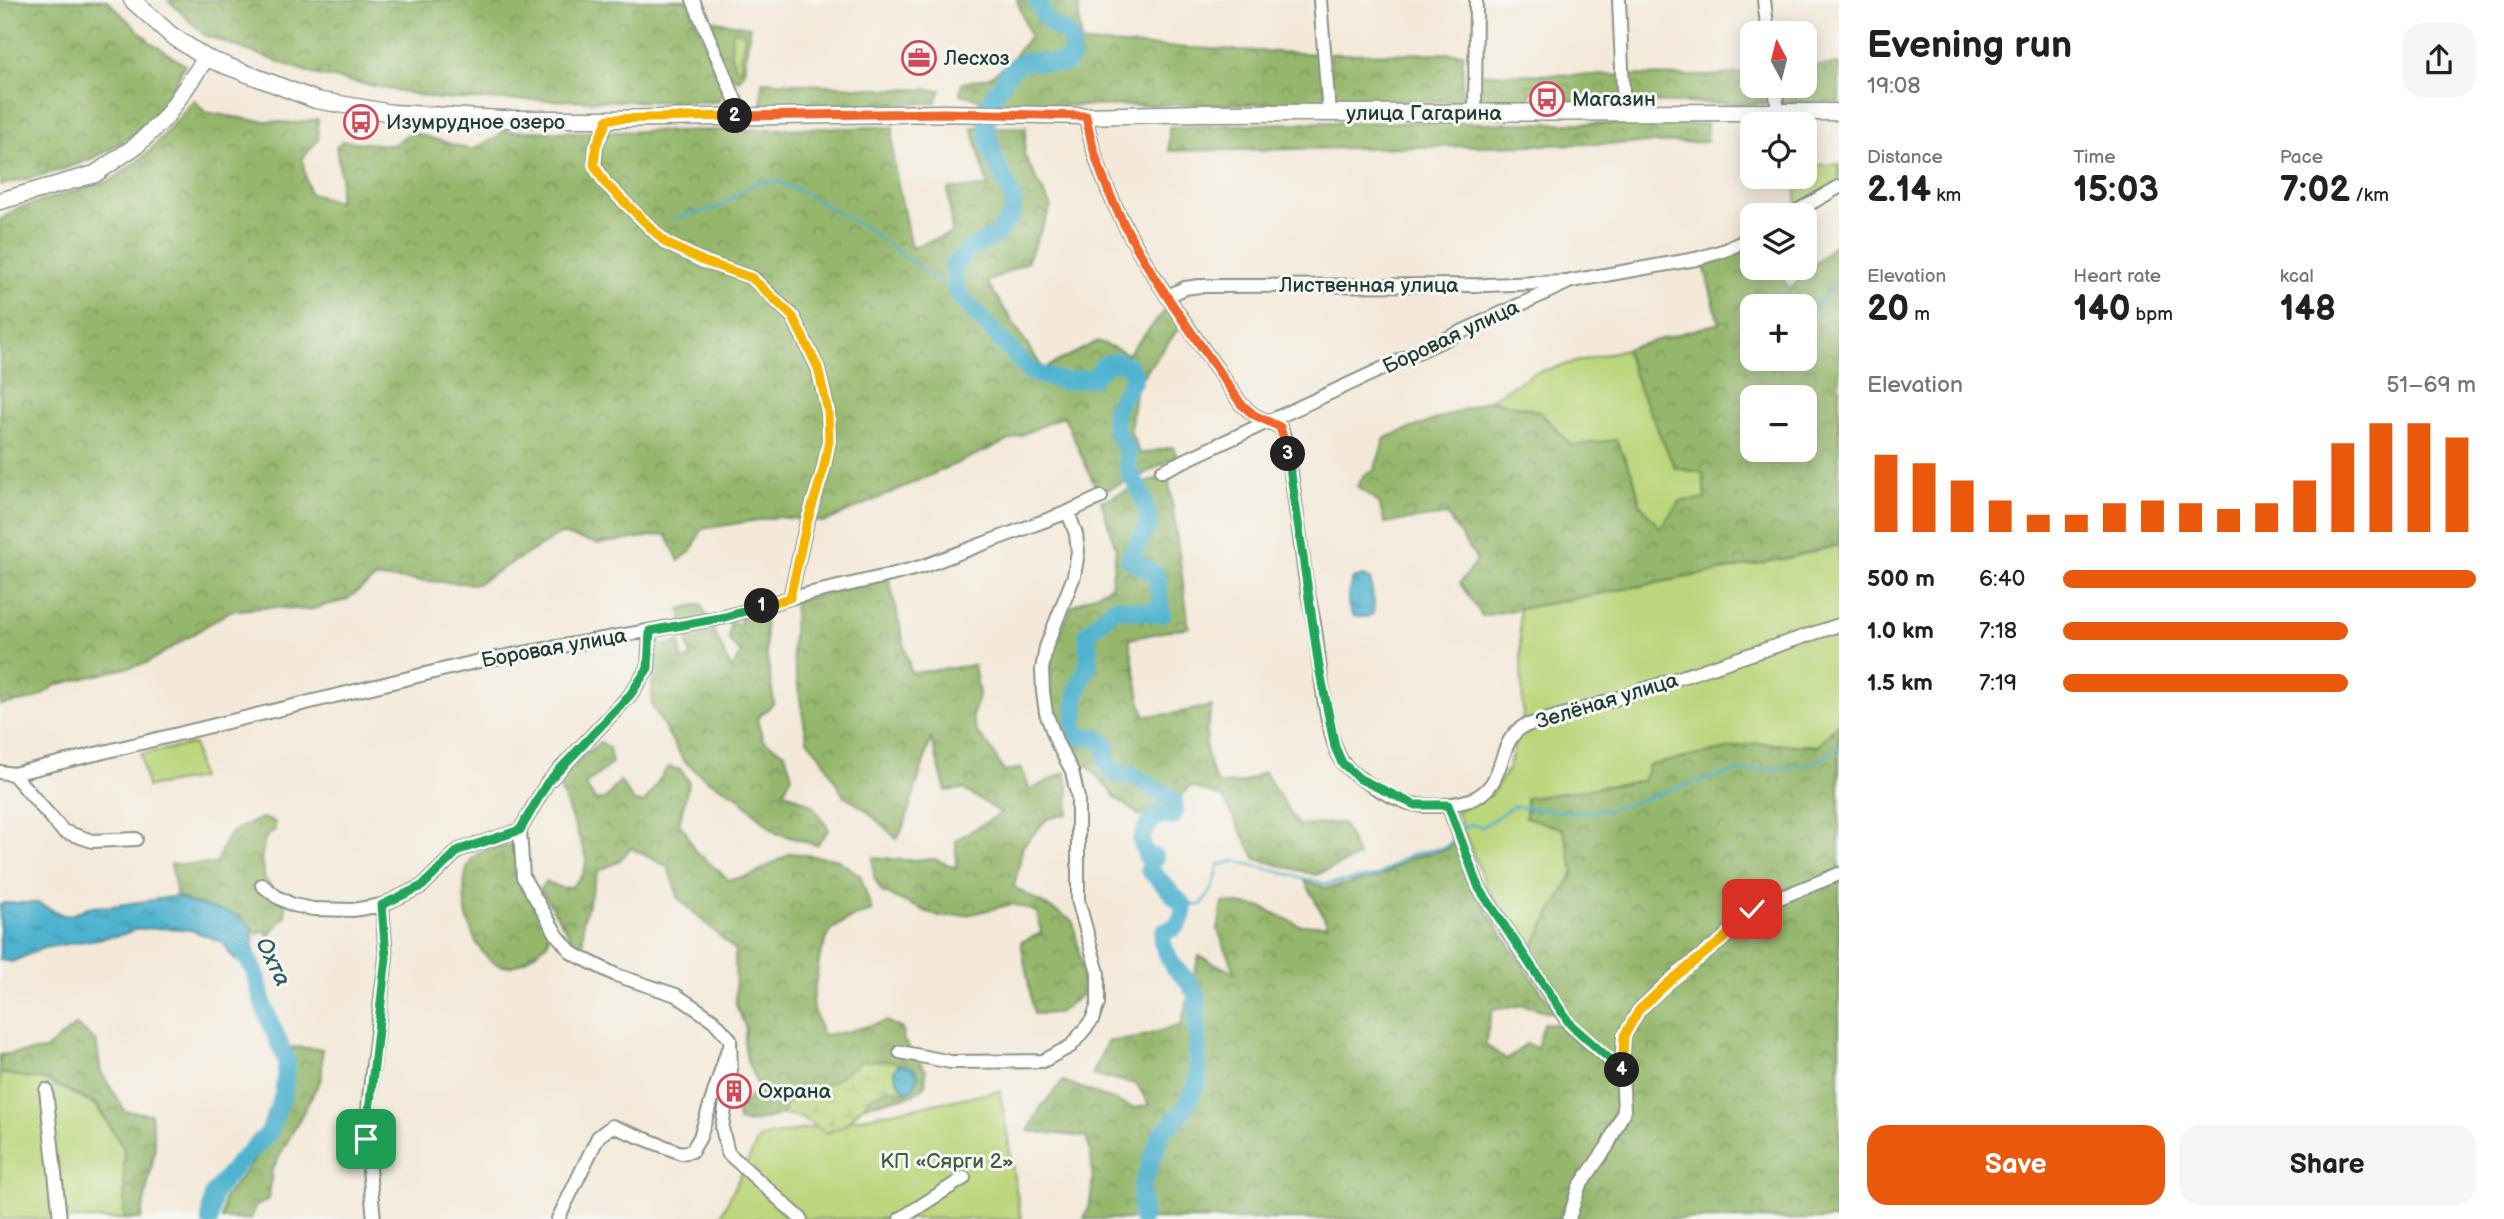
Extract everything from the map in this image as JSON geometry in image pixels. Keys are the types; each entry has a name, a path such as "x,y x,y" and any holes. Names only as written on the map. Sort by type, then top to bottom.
{"main road":[{"name":"улица Гагарина","path":"132,0 172,35 206,58 316,100 392,113 501,119 974,113 1086,116 1475,112 1740,113"},
{"path":"0,201 94,174 137,145 165,118 206,58"},
{"name":"улица Гагарина","path":"1817,112 1839,112"}],"street":[{"path":"693,0 742,116"},
{"path":"1320,0 1329,113"},
{"path":"1475,112 1476,0"},
{"path":"1619,0 1624,113"},
{"path":"1764,0 1767,21"},
{"name":"Зелёная улица","path":"1086,116 1098,161 1123,227 1241,404 1254,415 1280,427 1286,441 1319,667 1335,747 1342,763 1360,779 1415,805 1448,805 1472,799 1489,790 1499,771 1510,738 1514,731 1524,726 1591,707 1839,625"},
{"path":"608,119 596,146 594,165 605,183 666,243 703,261 752,278 793,317 818,368 828,412 829,441 790,598"},
{"path":"1811,203 1839,187"},
{"name":"Боровая улица","path":"1162,471 1571,281 1696,259 1740,243"},
{"name":"Лиственная улица","path":"1168,296 1185,288 1200,286 1485,285 1571,281"},
{"name":"Боровая улица","path":"7,773 479,661 725,617 790,598 924,566 1101,497"},
{"path":"900,1052 951,1062 1043,1061 1071,1046 1092,1020 1098,1003 1098,973 1078,900 1078,798 1072,771 1057,743 1046,713 1043,692 1042,670 1046,647 1074,576 1078,552 1076,534 1068,512"},
{"path":"650,631 648,668 630,695 547,783 520,830 523,877 557,935 572,953 616,975 676,995 713,1020 730,1039 731,1069 722,1128 728,1153 801,1219"},
{"path":"7,773 63,831 92,841 136,839"},
{"path":"1448,805 1479,888 1570,1024 1622,1071"},
{"path":"262,885 285,901 313,909 352,911 382,905 422,886 459,850 520,830"},
{"path":"1569,1219 1578,1187 1607,1147 1624,1111 1624,1036 1639,1010 1670,981 1722,940 1752,909 1839,874"},
{"path":"374,1219 366,1139 386,957 382,905"},
{"path":"558,1219 598,1137 612,1126 681,1153 692,1151 700,1137 730,1039"},
{"path":"46,1090 60,1219"},
{"path":"900,1219 964,1178"}],"green space":[{"path":"0,0 107,0 149,41 185,65 161,107 127,139 108,151 67,168 0,185"},
{"path":"168,0 687,0 724,90 718,102 439,99 313,74 204,35"},
{"path":"1017,0 1078,0 1081,43 1322,54 1325,103 1088,106 998,104 960,94 962,83 990,77 1007,64 1030,37"},
{"path":"705,19 750,27 744,73 739,80 726,73"},
{"path":"742,30 745,32 740,68 736,69 731,55 732,34"},
{"path":"1463,53 1462,101 1332,102 1329,54"},
{"path":"1839,64 1839,102 1569,102 1565,91 1531,92 1529,102 1482,102 1482,74 1708,76 1740,73 1740,98 1817,98 1817,66"},
{"path":"762,81 941,90 935,103 761,105"},
{"path":"194,100 205,112 253,120 293,123 318,119 318,140 302,159 309,193 338,202 341,176 336,147 343,141 393,145 411,132 471,150 498,137 502,131 893,127 893,160 911,248 952,233 948,189 988,187 972,127 1026,127 1024,155 1051,207 1027,262 987,282 1043,369 1098,341 1128,354 1168,307 1180,327 1136,385 1130,431 1140,454 1173,447 1177,456 1144,474 1098,493 1064,416 825,522 777,517 702,529 692,550 679,561 666,534 599,544 561,534 476,584 376,578 346,600 308,610 271,607 230,611 147,663 56,685 35,699 0,705 0,220 18,208 112,180 148,153"},
{"path":"1330,122 1707,124 1707,142 1169,151 1169,127"},
{"path":"1839,164 1839,182 1802,203 1797,203 1796,189 1817,189 1817,165"},
{"path":"1839,240 1839,545 1788,558 1482,616 1460,583 1477,560 1447,515 1385,523 1379,503 1357,486 1364,475 1374,471 1385,438 1489,400 1539,411 1571,445 1616,440 1633,475 1640,504 1660,528 1680,501 1705,499 1703,473 1675,468 1638,386 1625,349 1719,323 1703,262 1740,247 1740,280 1784,280 1790,289 1799,280 1817,280 1817,262"},
{"path":"1625,349 1638,386 1703,472 1706,499 1660,529 1640,504 1633,475 1571,445 1539,411 1489,400 1534,373"},
{"path":"1168,474 1189,627 1129,639 1141,704 1146,716 1212,706 1206,746 1209,764 1218,784 1242,783 1264,772 1298,825 1343,823 1358,857 1316,875 1256,859 1223,798 1190,786 1170,809 1160,809 1140,816 1117,799 1087,765 1079,768 1064,740 1053,711 1050,670 1053,649 1072,606 1111,586 1116,549 1101,501"},
{"path":"1839,545 1839,722 1818,746 1756,743 1643,781 1599,787 1526,817 1563,829 1574,872 1529,953 1486,886 1456,811 1491,795 1508,769 1523,715 1519,609 1788,558"},
{"path":"889,579 911,673 974,665 979,694 972,717 977,733 991,748 1004,772 1021,768 1030,790 1065,772 1069,790 1068,814 1047,819 1023,846 1014,887 1073,921 1082,969 1082,995 1058,1013 1034,1014 1021,942 1041,933 1037,912 1013,904 967,915 939,917 882,892 874,877 873,857 935,859 956,868 956,840 1001,813 963,789 946,791 931,738 905,823 897,839 866,810 843,795 823,759 807,740 792,651 795,601"},
{"path":"765,603 766,650 774,703 757,719 763,740 785,753 792,776 784,791 812,805 829,829 817,845 776,833 736,795 707,780 684,761 652,706 652,657 655,641 665,646 680,641 682,660 691,659 680,609 701,604 732,670 741,653 729,641 730,623 741,624 739,611"},
{"path":"1839,722 1839,1219 1575,1219 1578,1189 1562,1211 1562,1219 1084,1219 1090,1200 1092,1178 1086,1137 1028,1131 1041,1107 1063,1081 1134,1108 1149,1105 1137,1084 1092,1075 1107,1042 1136,1038 1181,1025 1199,956 1235,973 1218,930 1223,902 1261,907 1299,925 1328,925 1305,881 1326,888 1377,878 1410,858 1447,849 1457,839 1475,890 1488,913 1557,1014 1523,1005 1492,1010 1485,1044 1507,1060 1526,1044 1537,1048 1544,1023 1570,1025 1623,1071 1571,1024 1529,953 1574,872 1563,829 1526,817 1526,798 1643,781 1649,765 1756,743 1818,746"},
{"path":"601,742 609,748 612,763 585,785 596,801 606,798 620,781 634,802 644,803 669,767 681,770 689,782 679,823 694,850 729,880 750,876 791,853 836,859 860,875 872,911 851,918 831,930 820,955 812,1003 822,1035 846,1032 886,1021 902,1029 904,1041 926,1070 925,1086 913,1095 862,1106 844,1126 827,1133 803,1119 787,1114 750,1122 738,1121 737,1110 759,1088 747,1061 744,1043 746,1028 736,1005 735,950 679,899 668,867 631,848 618,862 598,871 583,921 583,942 576,945 540,889 546,881 561,888 571,887 583,875 587,858 558,783 586,753"},
{"path":"194,744 200,778 147,787 141,754"},
{"path":"262,818 275,822 275,830 265,838 261,860 265,880 285,903 286,916 268,936 266,931 257,934 239,916 177,896 171,864 216,864 227,838 243,826"},
{"path":"511,845 549,933 548,942 544,946 512,966 496,963 482,951 472,932 464,888 467,869 475,856 487,850"},
{"path":"76,1025 96,1041 101,1072 125,1111 151,1114 155,1149 141,1219 124,1219 124,1149 97,1104 47,1081 0,1073 0,1055 45,1050"},
{"path":"292,1047 322,1049 322,1077 272,1170 269,1199 254,1208 251,1219 222,1219 224,1198 274,1135 288,1101"},
{"path":"887,1060 899,1064 894,1070 895,1074 907,1092 888,1089 873,1095 844,1126 827,1133 800,1117 784,1114 785,1104 833,1081 862,1061"},
{"path":"0,1072 47,1080 96,1106 124,1149 124,1219 0,1219"},
{"name":"КП «Сярги 2»","path":"1000,1091 1021,1219 719,1219 759,1138"}],"water":[{"path":"1363,576 1370,579 1373,614 1366,617 1353,616 1348,602 1349,589 1353,579"},
{"path":"177,896 239,916 252,928 254,969 233,958 222,942 191,930 169,928 137,929 121,935 43,948 12,962 0,960 0,905 4,903 38,903 63,915 71,915 88,907"},
{"path":"900,1064 914,1069 918,1075 914,1088 907,1092 898,1082 894,1070"}],"waterway":[{"path":"1037,0 1048,20 1069,36 1071,58 1065,64 1026,61 1013,67 985,108 992,152 1014,201 1011,217 995,236 968,250 953,266 956,292 1031,372 1062,381 1093,378 1106,363 1119,362 1129,366 1134,375 1133,381 1115,407 1115,430 1127,450 1128,469 1142,496 1150,522 1129,559 1156,574 1162,614 1115,607 1087,634 1089,663 1077,691 1074,727 1078,736 1098,738 1105,743 1108,764 1117,775 1131,774 1174,800 1175,811 1172,817 1158,814 1141,840 1146,855 1155,857 1149,869 1184,906 1179,923 1164,931 1162,942 1172,965 1187,980 1197,996 1198,1080 1186,1107 1161,1135 1142,1186 1142,1219"},
{"path":"672,219 719,207 755,183 776,181 806,194 866,228 956,292"},
{"path":"1817,306 1839,277"},
{"path":"1461,829 1470,824 1482,827 1514,806 1574,812 1615,808 1720,776 1815,762 1839,746"},
{"path":"1184,906 1201,905 1213,888 1219,865 1236,861 1326,884 1377,876 1409,855 1446,847 1454,837"},
{"name":"Охта","path":"210,1219 213,1194 237,1164 269,1133 283,1095 287,1062 264,1007 254,969 242,951"}],"place":[{"name":"Лесхоз","path":"919,58"},
{"name":"Магазин","path":"1547,99"},
{"name":"Изумрудное озеро","path":"361,122"},
{"name":"Охрана","path":"734,1091"}],"route":[{"path":"366,1139 386,957 382,905 422,886 459,850 520,830 547,783 630,695 648,668 650,631 725,617 790,598 806,526 823,471 829,441 828,412 818,368 793,317 752,278 703,261 666,243 605,183 594,165 596,146 608,119 944,113 1086,116 1098,161 1123,227 1241,404 1254,415 1280,427 1286,441 1319,667 1335,747 1342,763 1360,779 1415,805 1448,805 1479,888 1570,1024 1622,1071 1624,1036 1639,1010 1670,981 1722,940 1752,909"}]}
